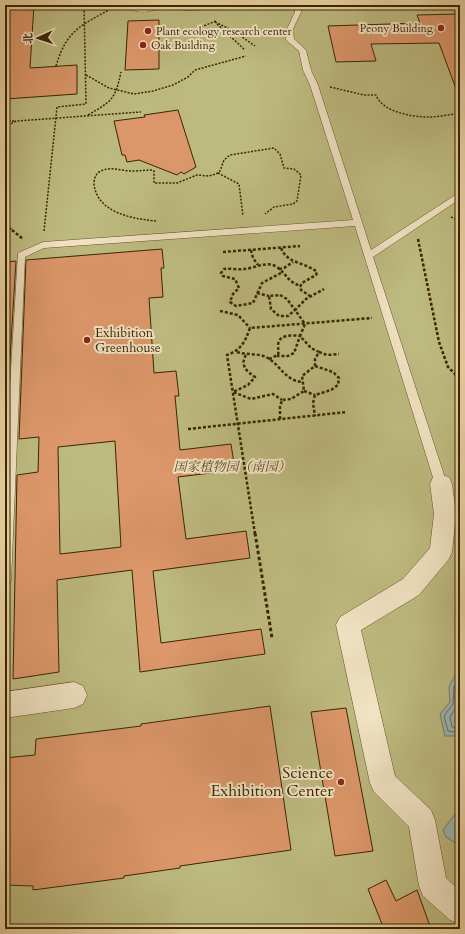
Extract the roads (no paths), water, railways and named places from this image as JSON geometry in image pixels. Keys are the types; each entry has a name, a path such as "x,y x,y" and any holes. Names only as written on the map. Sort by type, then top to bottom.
{"street":[{"path":"441,484 445,514 441,552 411,587 348,625 383,783 421,820 432,886 460,910"},
{"path":"5,705 74,695"}],"lane":[{"path":"127,5 142,10 159,5"},
{"path":"178,5 184,8 297,5 298,12 290,29 290,40 302,50 307,70 314,84 441,484"},
{"path":"369,256 460,195"},
{"path":"5,581 21,255 38,247 359,223"}],"water":[{"path":"460,675 460,736 445,736 440,714 450,702 449,687 454,677"},
{"path":"460,794 460,846 446,837 443,830 458,810"}],"place":[{"name":"Peony Building","path":"441,28"},
{"name":"Plant ecology research center","path":"148,31"},
{"name":"Oak Building","path":"143,45"},
{"name":"Exhibition Greenhouse","path":"87,340"},
{"name":"Science Exhibition Center","path":"341,782"}],"park label":[{"name":"国家植物园（南园）","path":"232,467"}]}
